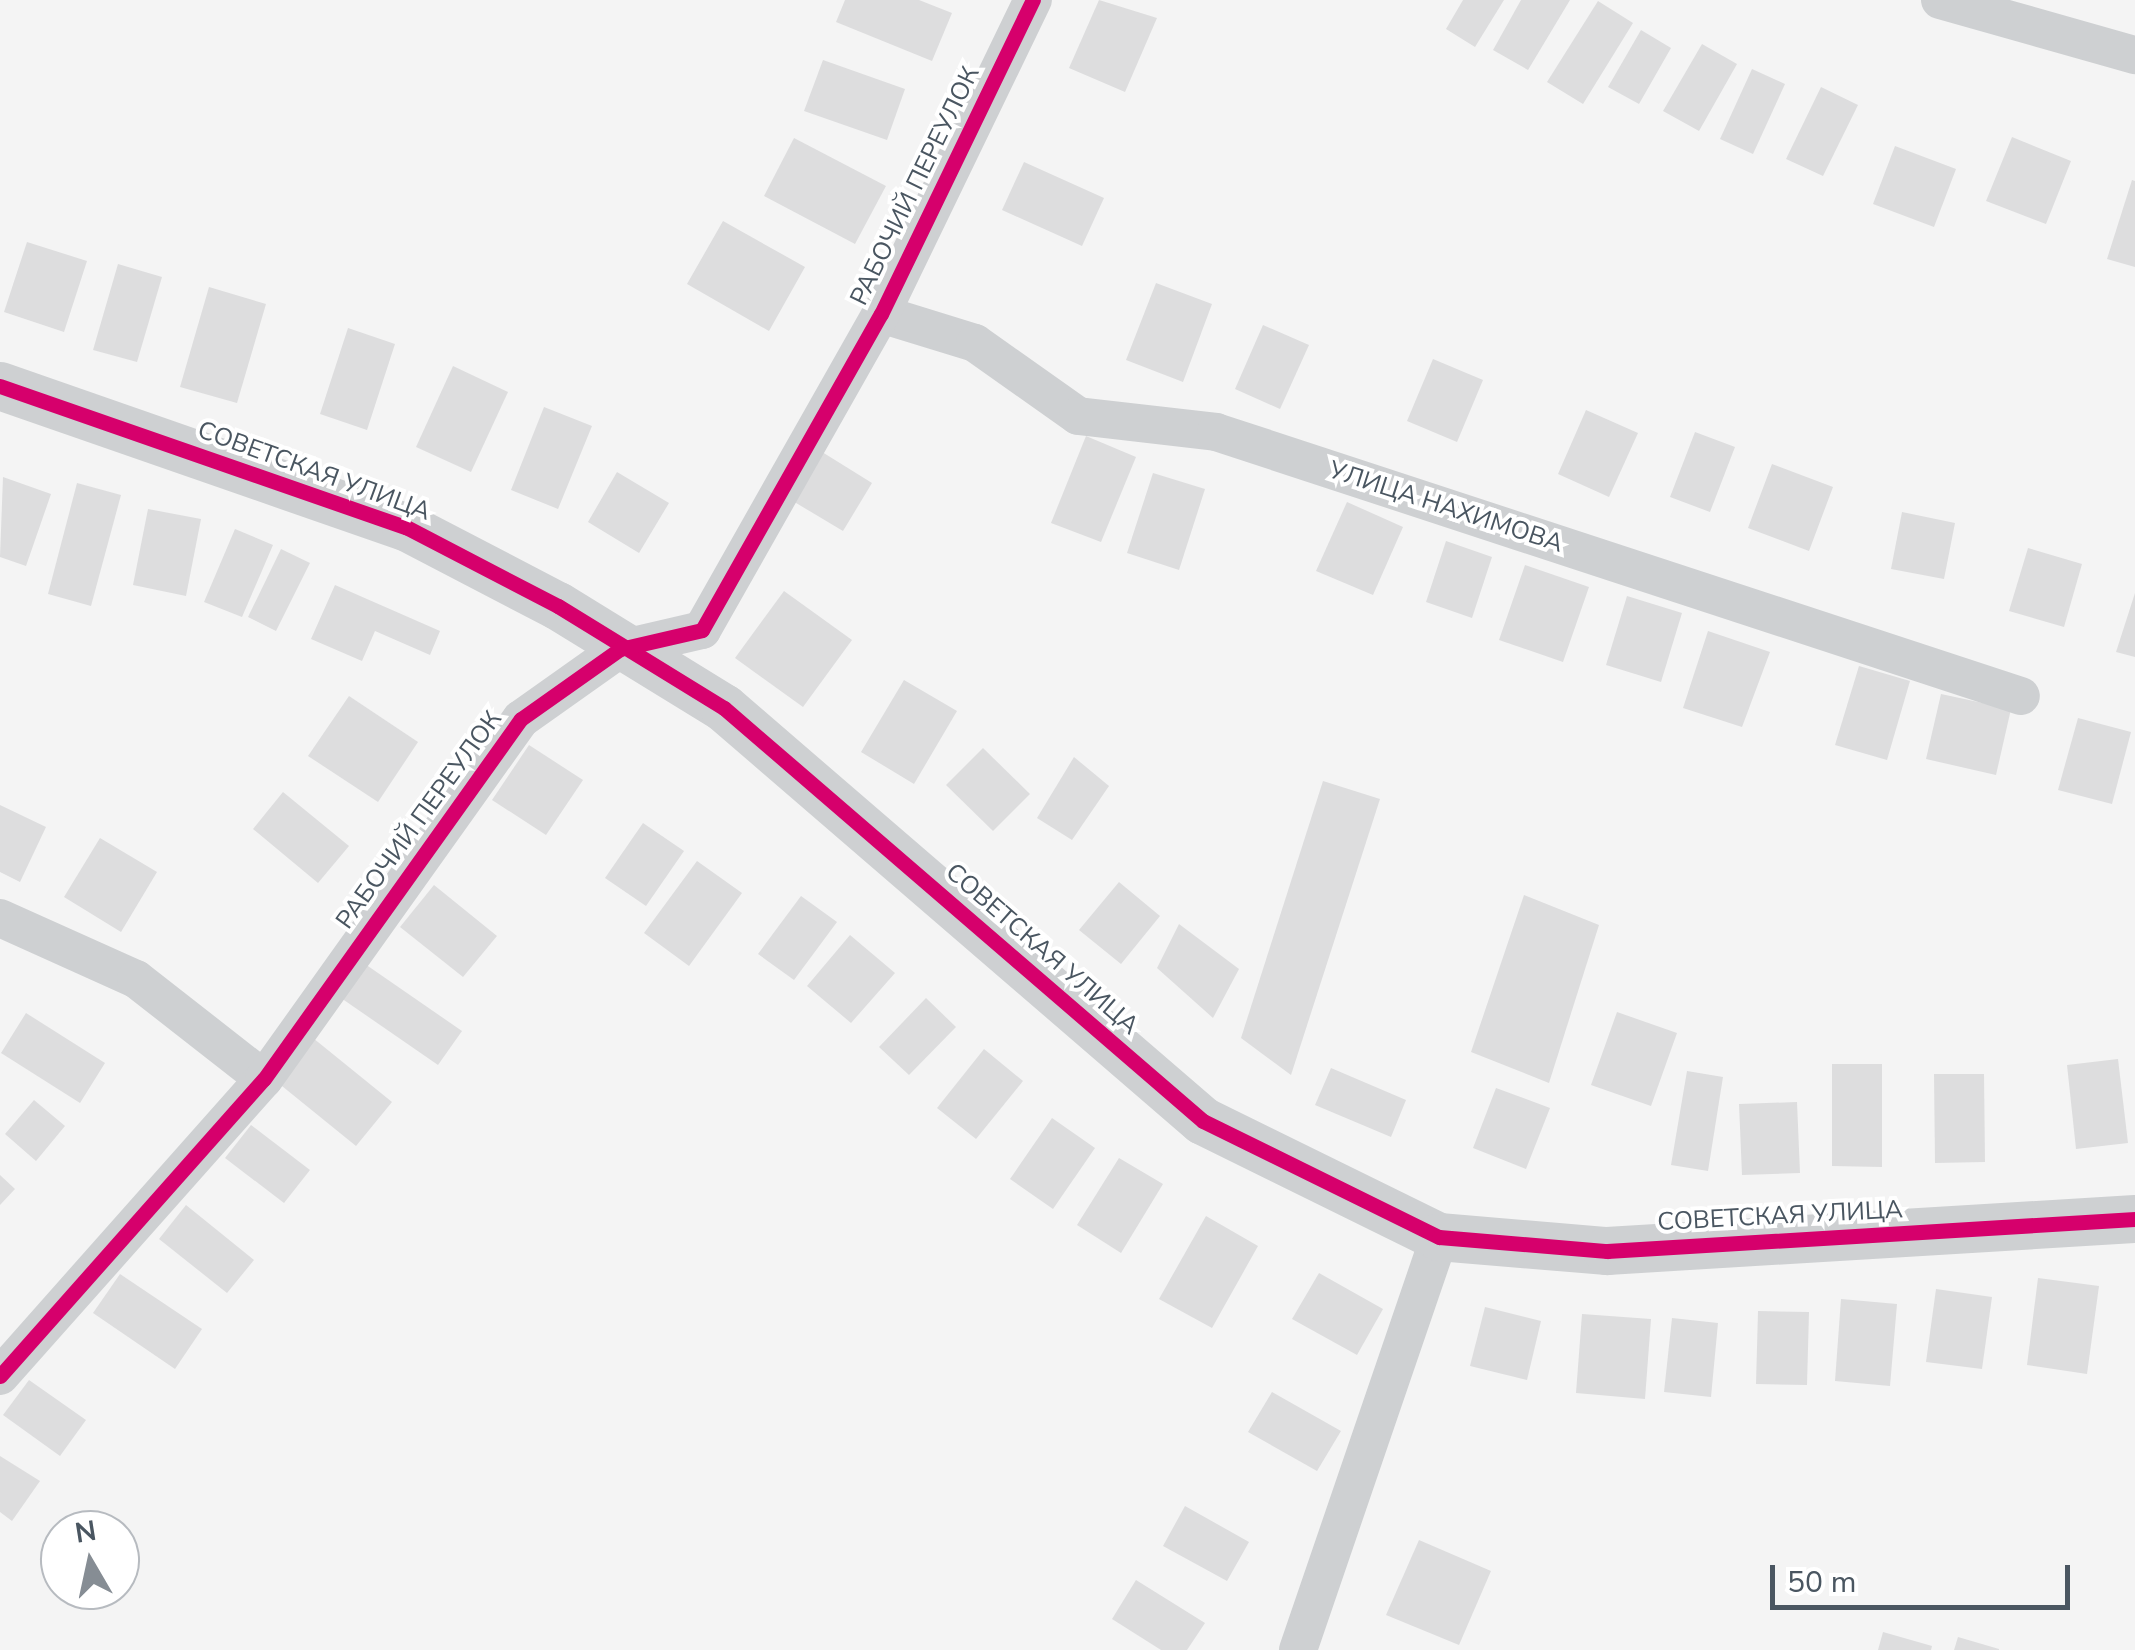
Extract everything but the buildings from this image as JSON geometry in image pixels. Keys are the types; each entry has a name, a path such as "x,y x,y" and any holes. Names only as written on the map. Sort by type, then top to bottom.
{"street":[{"name":"РАБОЧИЙ ПЕРЕУЛОК","path":"0,1376 264,1079 521,719 620,649 702,630 881,314 1033,0"},
{"path":"1940,0 2135,55"},
{"name":"УЛИЦА НАХИМОВА","path":"881,314 974,342 1078,416 1216,432 2021,696"},
{"name":"СОВЕТСКАЯ УЛИЦА","path":"0,386 406,527 724,708 1204,1121 1439,1237 1607,1251 2135,1220"},
{"path":"0,918 136,979 264,1079"},
{"path":"1298,1650 1439,1237"}],"cycle path":[{"path":"0,1376 264,1079 521,719 620,649 702,630 881,314 1033,0"},
{"path":"0,386 406,527 558,606 724,708 1203,1121 1439,1237 1607,1251 2135,1219"}]}
